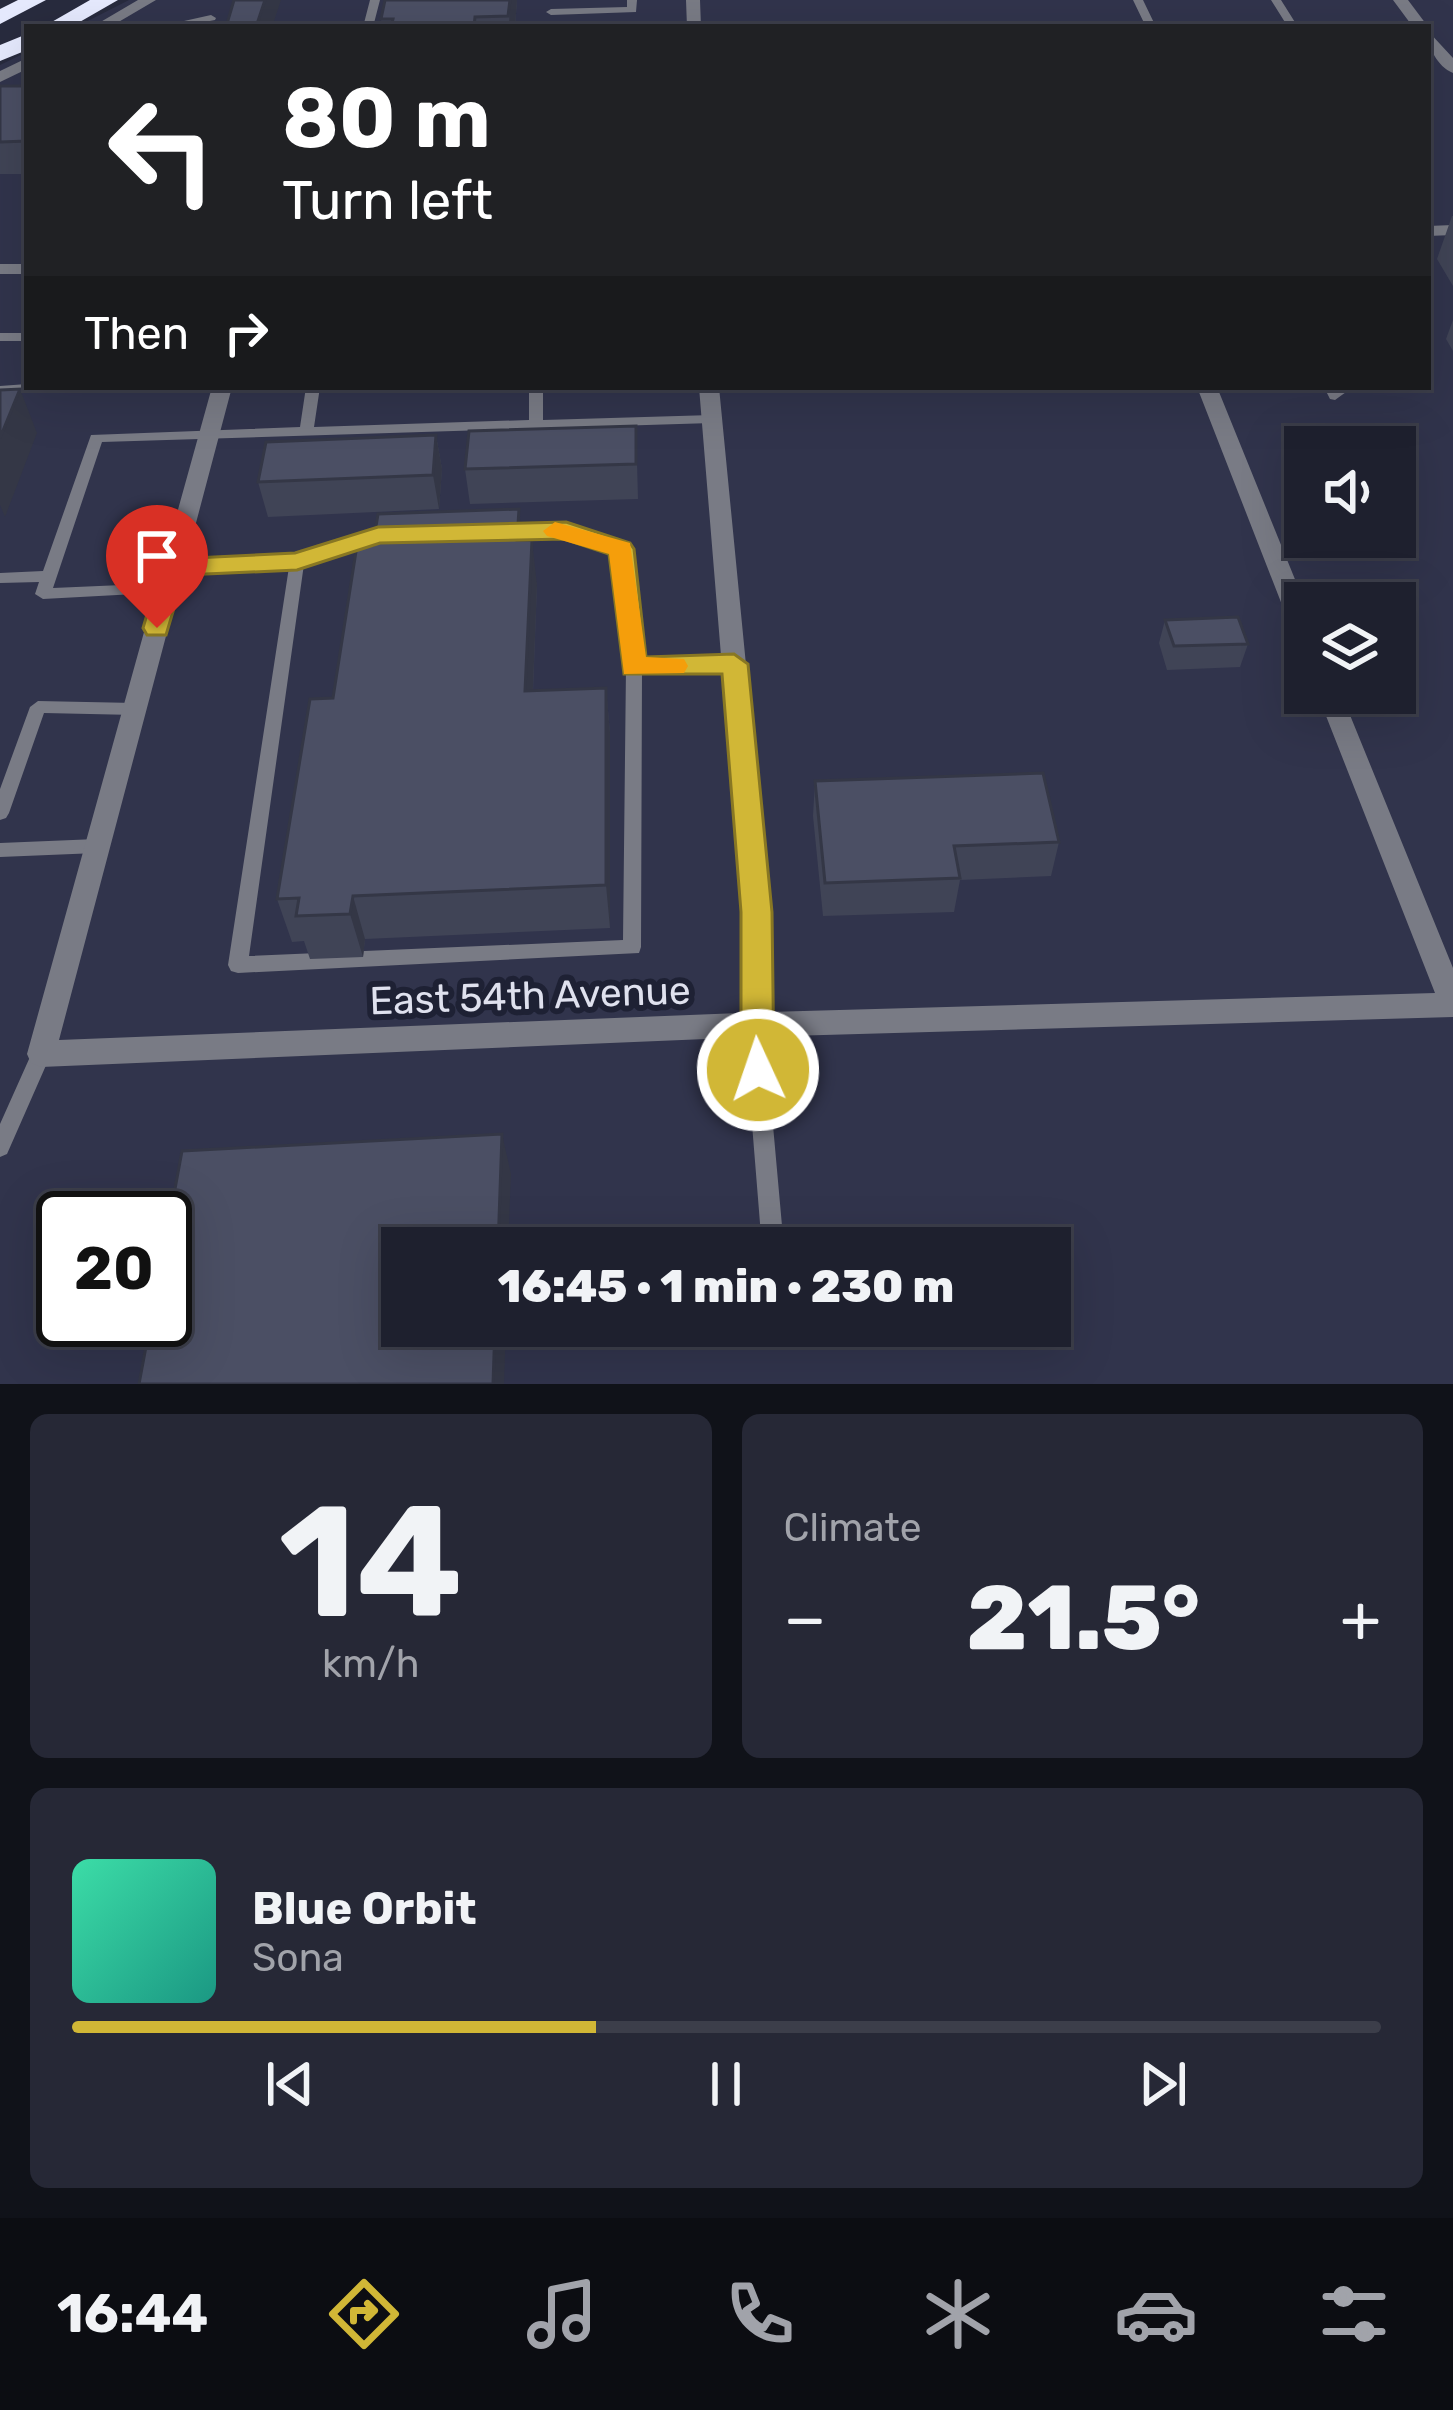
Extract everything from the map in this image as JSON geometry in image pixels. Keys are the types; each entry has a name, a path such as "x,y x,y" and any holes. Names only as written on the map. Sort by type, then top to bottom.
{"highway":[{"path":"0,17 35,0"},
{"path":"60,24 107,0"}],"street":[{"path":"105,24 149,0"},
{"path":"1400,0 1419,24"},
{"path":"1431,40 1453,68"},
{"path":"41,1054 221,390"},
{"path":"710,390 756,912 754,1025"},
{"path":"1208,390 1285,582"},
{"path":"1337,714 1453,1004"},
{"name":"East 54th Avenue","path":"41,1054 754,1025 1453,1004"}],"lane":[{"path":"209,23 219,0"},
{"path":"551,12 632,5"},
{"path":"589,24 632,5"},
{"path":"306,431 313,390"},
{"path":"536,390 536,424"},
{"path":"402,535 378,535 297,561 43,594 96,438 712,419"},
{"path":"297,561 238,965 632,947 634,668 621,549 566,530 496,532"},
{"path":"0,578 49,576"},
{"path":"634,668 734,664"},
{"path":"0,813 38,707 135,709"},
{"path":"0,850 98,846"},
{"path":"754,1025 771,1227"},
{"path":"0,1147 41,1054"}],"shaded area":[{"path":"129,0 1453,0 1453,1384 0,1384 0,65 24,53 24,390 1431,390 1431,24 82,24"}],"building":[{"path":"234,0 265,0 257,24 227,24"},
{"path":"385,0 510,0 508,16 475,17 474,24 392,24 393,19 381,19"},
{"path":"0,86 24,86 24,141 0,142"},
{"path":"20,389 0,438 0,390"},
{"path":"636,426 636,464 465,469 469,431"},
{"path":"436,435 433,475 258,482 266,442"},
{"path":"519,509 517,540 532,540 525,691 606,688 606,885 353,896 350,914 296,916 299,898 277,899 310,699 333,698 357,545 373,545 378,514"},
{"path":"1238,617 1248,644 1174,646 1165,620"},
{"path":"1043,773 1059,842 954,846 960,878 825,883 815,781"},
{"path":"502,1134 499,1227 381,1227 381,1347 494,1347 493,1384 139,1384 146,1347 192,1347 192,1191 175,1191 182,1151"}],"slow traffic":[{"path":"555,531 566,530 621,549 634,668 675,666"}],"route":[{"path":"157,628 173,567 297,561 378,535 566,530 621,549 634,668 734,664 756,912 758,1070"}]}
